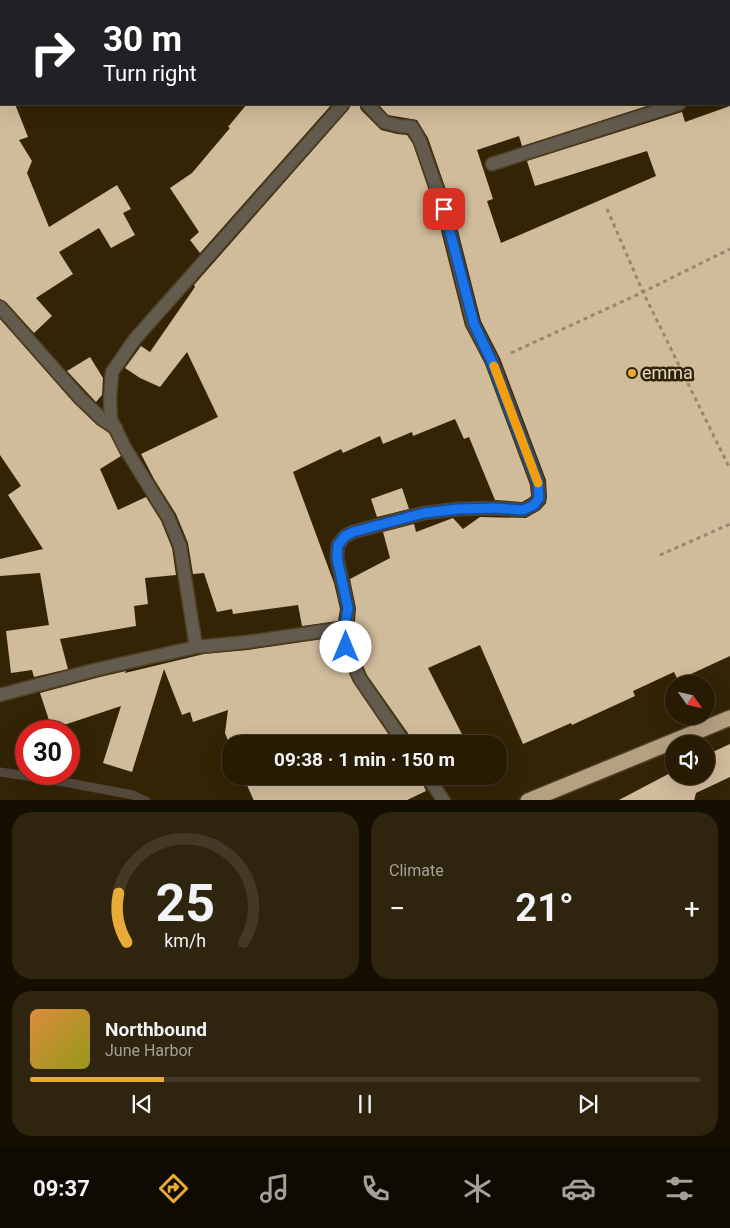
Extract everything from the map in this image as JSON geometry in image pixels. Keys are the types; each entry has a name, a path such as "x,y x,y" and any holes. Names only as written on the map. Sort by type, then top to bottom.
{"highway":[{"path":"528,800 730,718"}],"street":[{"path":"196,647 180,546 168,517 125,448 111,418 112,372 135,339 342,105"},
{"path":"368,105 384,122 412,127 420,141 444,209 474,324 492,362 538,483 539,498 534,505 523,510 494,508 458,509 424,513 361,530 345,536 338,545 337,558 348,608 344,628 346,647 360,679 399,735"},
{"path":"492,164 676,105"},
{"path":"0,307 80,398 102,419 116,428"},
{"path":"0,694 196,647 247,642 344,628"},
{"path":"433,785 444,800"}],"path":[{"path":"606,209 643,292 730,469"},
{"path":"492,362 643,292 730,249"},
{"path":"660,555 730,524"}],"building":[{"path":"0,105 15,105 28,137 19,140 32,161 27,173 49,227 117,185 131,209 123,213 135,235 111,248 99,228 59,252 73,274 36,298 52,316 34,333 6,302 0,299"},
{"path":"246,105 331,105 200,253 190,240 199,232 170,188 192,173 230,128 228,127"},
{"path":"351,105 359,105 361,110 381,130 407,135 413,144 436,211 465,326 485,364 530,485 531,496 522,502 495,500 469,437 464,439 455,419 413,436 412,432 383,444 380,436 343,453 341,449 293,472 334,583 340,609 338,621 302,626 298,605 233,614 232,609 217,612 204,573 193,574 188,543 176,514 141,454 218,417 187,352 160,387 140,378 125,368 141,346 150,352 195,287 194,285"},
{"path":"379,105 650,105 522,146 519,136 477,150 493,199 487,201 501,243 656,176 647,151 535,186 527,161 682,112 685,122 730,106 730,656 689,675 676,675 674,672 665,675 633,691 635,696 572,725 571,723 523,744 480,645 428,668 462,735 409,735 367,675 354,645 352,629 356,608 350,579 390,558 383,532 414,524 416,532 453,518 463,529 480,517 526,518 540,510 546,503 547,497 546,480 500,358 481,321 452,207 428,138 417,120 388,115"},
{"path":"0,319 74,403 97,425 109,433 121,456 100,469 118,510 146,497 161,521 172,548 176,575 145,578 148,604 134,606 136,626 60,639 68,669 34,677 32,670 11,673 6,631 49,625 40,573 0,576 0,559 43,549 8,495 21,486 0,455"},
{"path":"90,357 103,378 102,395 96,402 67,371"},
{"path":"402,488 409,509 377,517 371,499"},
{"path":"337,637 339,650 353,682 389,735 226,735 228,710 193,722 190,712 182,715 164,669 132,772 103,763 121,706 79,720 49,720 40,693 100,677 204,654 248,650"},
{"path":"730,744 730,777 715,784 715,751"},
{"path":"665,776 665,785 713,785 696,793 694,800 619,800"},
{"path":"247,785 423,785 426,791 407,800 254,800"}],"waterway":[{"path":"0,772 133,795 144,800"}],"slow traffic":[{"path":"494,366 538,483"}],"place":[{"name":"emma","path":"632,373"}],"route":[{"path":"346,647 344,628 348,608 337,558 338,545 345,536 353,532 424,513 458,509 494,508 523,510 534,505 539,498 538,483 492,362 474,324 444,209"}]}
